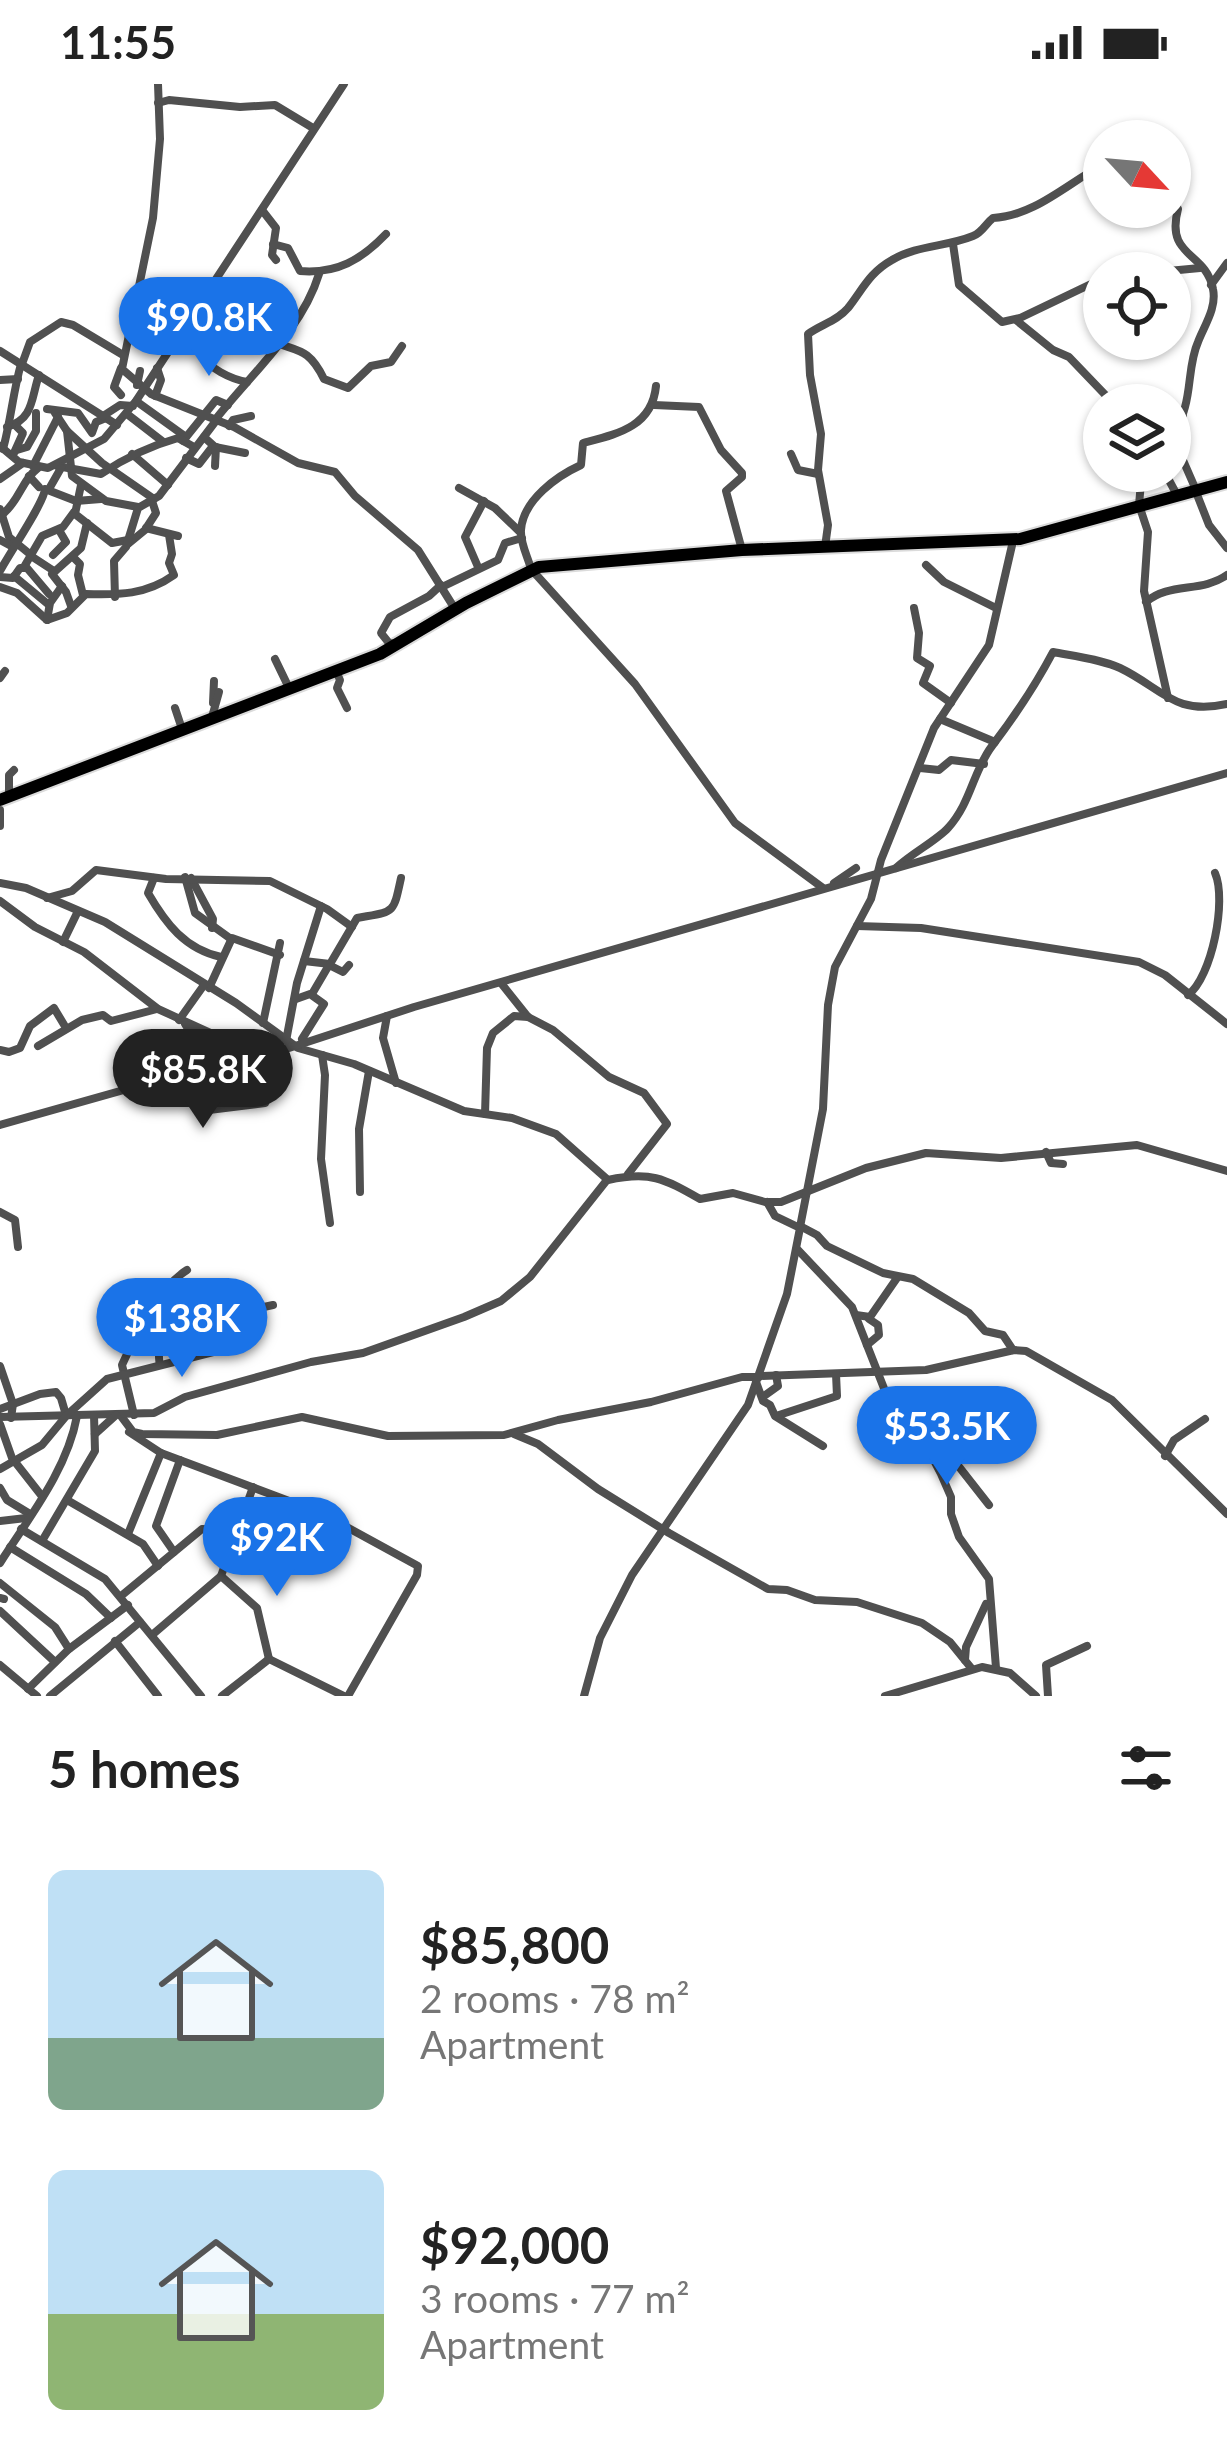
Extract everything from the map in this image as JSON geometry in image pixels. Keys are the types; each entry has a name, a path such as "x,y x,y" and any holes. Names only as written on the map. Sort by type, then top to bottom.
{"main road":[{"path":"1191,491 1227,482"},
{"path":"2,798 336,671 397,644 531,569 742,550 1013,539 1186,492"}],"street":[{"path":"158,84 160,139 153,218 114,387 120,400 194,447"},
{"path":"11,426 33,412 78,413 92,433 96,422 154,370 228,270 267,192 350,85"},
{"path":"158,103 275,105 313,128"},
{"path":"825,547 828,525 816,472 821,434 808,334 840,315 860,293 862,282 894,258 918,247 953,244 984,230 993,218 1059,194 1083,176"},
{"path":"262,210 276,228 272,255 276,260"},
{"path":"1174,228 1211,285"},
{"path":"273,244 288,248 302,272 319,274 351,264 386,234"},
{"path":"953,244 959,285 1002,322 1083,288"},
{"path":"1188,384 1196,345 1208,323 1211,285 1227,263"},
{"path":"1191,269 1202,268"},
{"path":"62,468 101,499 138,507 153,500 278,344 319,274"},
{"path":"201,301 247,322 254,333 299,350 316,362 324,379 348,388 371,365 392,361 402,346"},
{"path":"1016,320 1069,357 1095,384"},
{"path":"11,393 30,342 61,322 123,355"},
{"path":"176,340 203,354 221,373 249,382"},
{"path":"0,351 117,425"},
{"path":"122,367 137,385 155,396 231,423 298,464 334,472 365,506 418,550 455,609"},
{"path":"154,370 160,383 155,396"},
{"path":"44,488 69,458 117,425 132,407 140,371"},
{"path":"7,452 28,446 36,431 33,412 39,375"},
{"path":"2,380 11,393 34,398"},
{"path":"2,380 11,388 7,452"},
{"path":"397,644 389,643 381,633 388,618 500,558 505,543 522,536 535,499 581,464 583,443 627,430 656,402 656,386"},
{"path":"184,439 217,399 227,404"},
{"path":"656,402 699,407 721,449 742,473 726,491 742,550"},
{"path":"132,407 162,441"},
{"path":"53,413 86,449 153,500 158,510 114,561 116,596"},
{"path":"14,545 1,509 13,505 35,466 53,413"},
{"path":"231,423 251,416"},
{"path":"7,452 22,430 11,426"},
{"path":"67,431 69,458"},
{"path":"204,436 214,447 243,452 250,438"},
{"path":"106,465 162,441 184,439"},
{"path":"28,446 45,489 41,507 24,525 0,570 37,584"},
{"path":"186,458 199,464 214,447"},
{"path":"214,447 215,466"},
{"path":"7,452 35,466 101,474 110,454"},
{"path":"131,454 168,484"},
{"path":"791,454 798,470 816,472"},
{"path":"0,479 35,466"},
{"path":"14,576 42,536 59,530 75,507 81,485"},
{"path":"44,488 75,507 112,543 128,542"},
{"path":"459,488 484,501 522,536 531,569 635,684 735,823 826,889"},
{"path":"1140,492 1139,505 1148,532 1146,602 1169,700"},
{"path":"1191,492 1226,546"},
{"path":"75,507 101,499"},
{"path":"478,568 465,537 484,501"},
{"path":"128,542 138,507"},
{"path":"23,601 74,556 82,546 87,523"},
{"path":"29,620 64,615 83,595 116,596 152,588 174,575 169,563 174,536 146,528"},
{"path":"53,555 66,542 59,530"},
{"path":"584,1696 607,1623 632,1575 747,1407 758,1378 798,1250 823,1109 836,964 864,914 940,719 989,645 1013,539"},
{"path":"0,540 53,572 70,606"},
{"path":"74,556 80,562 83,595"},
{"path":"926,565 944,582 996,608"},
{"path":"24,567 49,600"},
{"path":"1146,602 1154,595 1178,588 1191,590 1227,575"},
{"path":"44,618 49,600 62,586"},
{"path":"0,587 15,592 44,618"},
{"path":"914,608 917,658 930,668 923,683 951,704"},
{"path":"895,869 946,831 966,805 992,743 1035,689 1053,652 1118,667 1169,700 1209,708 1227,704"},
{"path":"275,658 292,686"},
{"path":"336,671 337,690 346,708"},
{"path":"212,718 214,681"},
{"path":"175,708 182,730"},
{"path":"940,719 992,743"},
{"path":"920,768 942,770 951,760 984,764"},
{"path":"0,826 2,798 14,770"},
{"path":"0,1125 1227,773"},
{"path":"826,889 856,868"},
{"path":"46,898 71,892 96,870 154,878 270,881 352,927"},
{"path":"1188,995 1208,967 1220,912 1220,882 1215,873"},
{"path":"188,877 212,917 212,928 280,955"},
{"path":"154,878 148,893 176,933 188,945 221,957"},
{"path":"294,1000 311,994 358,917 383,915 394,908 401,878"},
{"path":"0,883 105,922 293,1042 464,1111 512,1118 556,1134 608,1180"},
{"path":"0,902 84,953 158,1009 255,1053"},
{"path":"293,1042 290,1019 321,906"},
{"path":"62,942 77,911"},
{"path":"864,914 872,927"},
{"path":"857,926 921,928 1112,956 1148,966 1227,1024"},
{"path":"182,1021 207,987 231,939"},
{"path":"263,1023 280,943"},
{"path":"304,961 329,964 343,973 349,965"},
{"path":"501,983 528,1017"},
{"path":"1198,987 1204,992 1198,1002"},
{"path":"293,1042 324,1004 311,994"},
{"path":"0,1050 20,1048 30,1026 54,1008 66,1029"},
{"path":"38,1046 85,1018 103,1015 111,1021 158,1009"},
{"path":"388,1016 383,1038 397,1084"},
{"path":"486,1115 484,1076 492,1036 514,1016 528,1017 553,1030 609,1077 644,1094 668,1124 628,1174"},
{"path":"290,1019 311,1025"},
{"path":"182,1021 211,1066"},
{"path":"322,1055 321,1160 330,1222"},
{"path":"197,1069 209,1111"},
{"path":"360,1192 359,1129 369,1071"},
{"path":"199,1115 265,1103"},
{"path":"783,1210 809,1190 918,1154 1001,1158 1137,1145 1227,1171"},
{"path":"1046,1152 1050,1162 1063,1164"},
{"path":"3,1417 154,1414 185,1397 311,1362 363,1353 489,1307 539,1267 608,1180 628,1174 668,1180 700,1199 736,1193 783,1210 829,1246 898,1277 911,1278 969,1313 986,1331 1004,1335 1013,1350"},
{"path":"768,1204 783,1210"},
{"path":"0,1212 15,1220 18,1246"},
{"path":"798,1250 856,1315 890,1415 922,1443 951,1456 989,1505"},
{"path":"125,1345 164,1289 187,1270"},
{"path":"868,1318 898,1277"},
{"path":"160,1365 156,1348 163,1334 159,1313 164,1289"},
{"path":"5,1468 42,1444 92,1388 107,1379 221,1350 245,1311 273,1305"},
{"path":"856,1315 878,1325 879,1335 867,1345"},
{"path":"110,1318 117,1321 128,1354 122,1359 123,1375 134,1415"},
{"path":"118,1415 133,1432 142,1434 217,1435 306,1417 388,1436 513,1434 742,1377 937,1368 1013,1350 1037,1356 1105,1395 1142,1426 1165,1456 1227,1514"},
{"path":"0,1366 13,1403"},
{"path":"776,1416 838,1395 836,1374"},
{"path":"747,1407 778,1386 776,1375"},
{"path":"758,1378 776,1416 823,1447"},
{"path":"0,1562 49,1489 70,1447 70,1415 56,1392 13,1403 3,1417 5,1468 41,1496"},
{"path":"42,1541 95,1451 94,1415"},
{"path":"95,1433 118,1415"},
{"path":"118,1415 137,1440 161,1453 343,1523 418,1565 417,1575 346,1696 269,1659"},
{"path":"1165,1456 1174,1440 1204,1419"},
{"path":"513,1434 538,1444 598,1490 768,1589 815,1600 857,1602 922,1623 950,1642 969,1666"},
{"path":"922,1443 950,1493 959,1537 986,1572 996,1668"},
{"path":"128,1534 161,1453"},
{"path":"174,1552 156,1526 180,1460"},
{"path":"152,1635 221,1576 254,1487"},
{"path":"2,1494 29,1516"},
{"path":"67,1500 143,1544 158,1566"},
{"path":"0,1521 29,1516"},
{"path":"21,1529 105,1579 201,1696"},
{"path":"28,1689 69,1648 111,1618 158,1566 202,1529 222,1530 235,1538"},
{"path":"10,1547 86,1594 111,1618"},
{"path":"221,1576 257,1608 269,1659"},
{"path":"0,1583 55,1627 69,1648"},
{"path":"969,1666 968,1643 988,1597"},
{"path":"0,1611 55,1662"},
{"path":"50,1696 140,1622"},
{"path":"115,1641 158,1696"},
{"path":"1048,1696 1046,1664 1087,1646"},
{"path":"222,1696 269,1659"},
{"path":"0,1665 37,1696"},
{"path":"885,1696 969,1666 996,1668 1019,1681 1031,1696"},
{"path":"1008,1686 1019,1681"}]}
